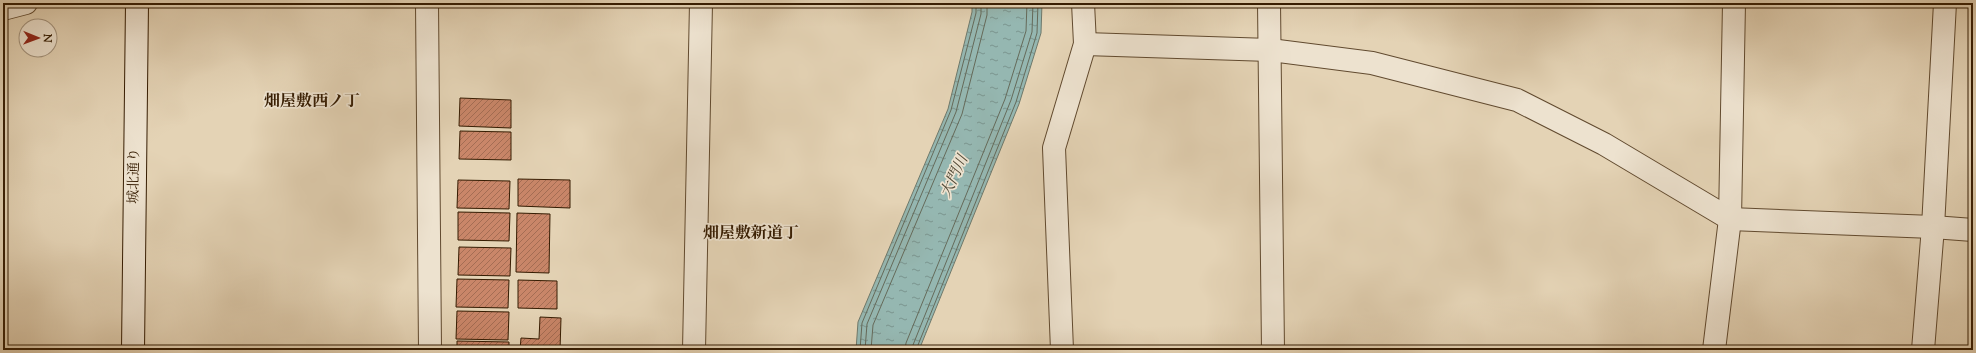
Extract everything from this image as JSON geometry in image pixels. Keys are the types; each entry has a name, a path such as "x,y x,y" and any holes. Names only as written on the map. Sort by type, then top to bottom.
{"street":[{"path":"3,9 26,3"},
{"name":"城北通り","path":"133,350 137,3"},
{"path":"427,3 430,350"},
{"path":"694,350 701,3"},
{"path":"1062,350 1054,148 1085,44 1083,3"},
{"path":"1269,3 1274,350"},
{"path":"1714,350 1730,219 1734,3"},
{"path":"1923,350 1933,227 1944,3"},
{"path":"1085,44 1270,50 1372,63 1517,100 1604,144 1730,219 1973,230"}],"water":[{"name":"大門川","path":"972,3 1042,3 1041,33 1019,104 919,350 856,350 858,322 948,109 972,12"}],"building":[{"path":"460,98 511,100 511,128 459,126"},
{"path":"460,131 511,132 511,160 459,159"},
{"path":"518,179 570,180 570,208 518,206"},
{"path":"458,180 510,181 509,209 457,208"},
{"path":"458,212 510,213 509,241 458,240"},
{"path":"517,213 550,214 549,273 516,272"},
{"path":"459,247 511,248 510,276 458,275"},
{"path":"457,279 509,280 508,308 456,307"},
{"path":"518,280 557,281 557,309 518,308"},
{"path":"457,311 509,312 508,340 456,339"},
{"path":"540,317 561,318 560,350 520,350 521,338 539,339"},
{"path":"457,341 509,342 509,350 457,350"}],"district":[{"name":"畑屋敷西ノ丁","path":"312,102"},
{"name":"畑屋敷新道丁","path":"751,234"}]}
